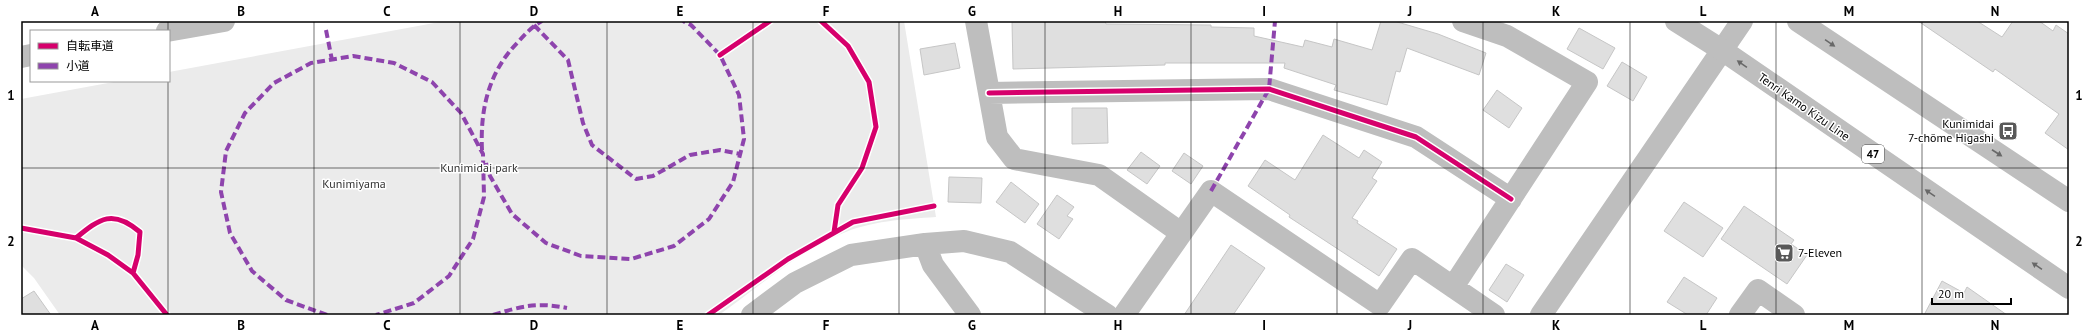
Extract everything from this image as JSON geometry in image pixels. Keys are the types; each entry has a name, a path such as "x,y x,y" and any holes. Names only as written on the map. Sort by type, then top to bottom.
{"street":[{"path":"170,30 224,21"},
{"path":"976,21 997,137 1014,159 1098,175 1181,233"},
{"path":"1453,288 1587,82 1507,36 1463,21"},
{"name":"Tenri Kamo Kizu Line","path":"1676,21 1722,50 2069,288"},
{"path":"1541,315 1742,21"},
{"path":"1798,21 2069,201"},
{"path":"989,93 1269,89 1416,137 1511,199"},
{"path":"1124,315 1211,191 1380,305 1412,259 1494,315"},
{"path":"752,315 795,283 851,255 964,240 1010,252 1107,315"},
{"path":"926,244 933,265 970,315"},
{"path":"1740,315 1758,290 1794,315"}],"green space":[{"name":"Kunimidai park","path":"445,21 904,21 936,217 875,223 841,234 809,250 719,315 60,315 34,278 21,265 21,99 114,82 170,82 170,72"}],"building":[{"path":"1012,21 1105,21 1106,24 1211,25 1211,27 1254,28 1254,36 1303,47 1305,40 1332,47 1334,39 1372,50 1381,21 1394,21 1438,34 1486,53 1479,75 1407,48 1400,72 1396,71 1387,105 1334,90 1336,85 1284,68 1285,63 1165,63 1165,65 1013,69"},
{"path":"1918,21 1977,21 2002,37 2013,21 2039,21 2053,31 2056,25 2069,34 2069,150 2045,133 2059,114 1995,69 1993,72"},
{"path":"1579,28 1615,48 1603,69 1567,49"},
{"path":"955,43 960,68 924,75 920,49"},
{"path":"1622,62 1647,77 1633,101 1607,86"},
{"path":"1497,90 1522,108 1509,128 1483,110"},
{"path":"1072,108 1107,108 1108,143 1072,144"},
{"path":"1323,135 1359,158 1364,150 1382,162 1372,178 1377,181 1352,218 1358,221 1357,223 1397,249 1379,276 1289,217 1290,215 1248,186 1265,160 1295,180"},
{"path":"1141,152 1160,166 1147,184 1127,170"},
{"path":"1184,153 1203,166 1191,184 1172,171"},
{"path":"949,177 982,178 981,203 948,202"},
{"path":"1011,182 1039,204 1025,223 996,202"},
{"path":"1057,195 1074,207 1067,216 1073,219 1059,239 1037,224"},
{"path":"1684,202 1723,228 1703,257 1664,231"},
{"path":"1744,206 1794,240 1791,244 1807,255 1787,284 1721,239"},
{"path":"1231,245 1265,268 1233,315 1184,315"},
{"path":"1506,264 1524,275 1507,302 1489,290"},
{"path":"1684,277 1717,298 1706,315 1688,315 1667,302"},
{"path":"1942,281 1964,293 1967,287 2007,315 1924,315"},
{"path":"34,291 51,315 21,315 21,299"}],"marked path":[{"path":"482,150 485,105 488,91 500,65 527,32 542,21"},
{"path":"486,163 490,176 512,214 546,243 581,256 631,259 674,246 709,219 733,182 744,139 739,95 720,55 691,25 683,21"},
{"path":"1211,191 1269,89 1275,21"},
{"path":"534,25 568,60 583,123 592,145 636,179 653,176 690,155 720,150 740,154"},
{"path":"326,30 332,60"},
{"path":"327,315 286,300 252,271 230,233 221,192 226,151 245,113 274,83 311,63 353,56 394,63 432,82 461,113 483,154 484,197 473,239 449,276 414,303 376,315"},
{"path":"493,315 513,309 538,305 567,308"}],"cycle path":[{"path":"720,55 770,21"},
{"path":"821,21 848,46 869,82 876,127 862,168 838,205 834,232"},
{"path":"989,93 1269,89 1416,137 1511,199"},
{"path":"708,315 788,259 853,222 934,206"},
{"path":"76,238 92,225 100,221 107,219 122,220 140,232 138,255 133,273"},
{"path":"21,228 76,238 108,255 133,273 167,315"}],"place":[{"name":"Kunimidai 7-chōme Higashi","path":"2008,131"},
{"name":"7-Eleven","path":"1784,253"}],"park label":[{"name":"Kunimiyama","path":"354,184"}]}
